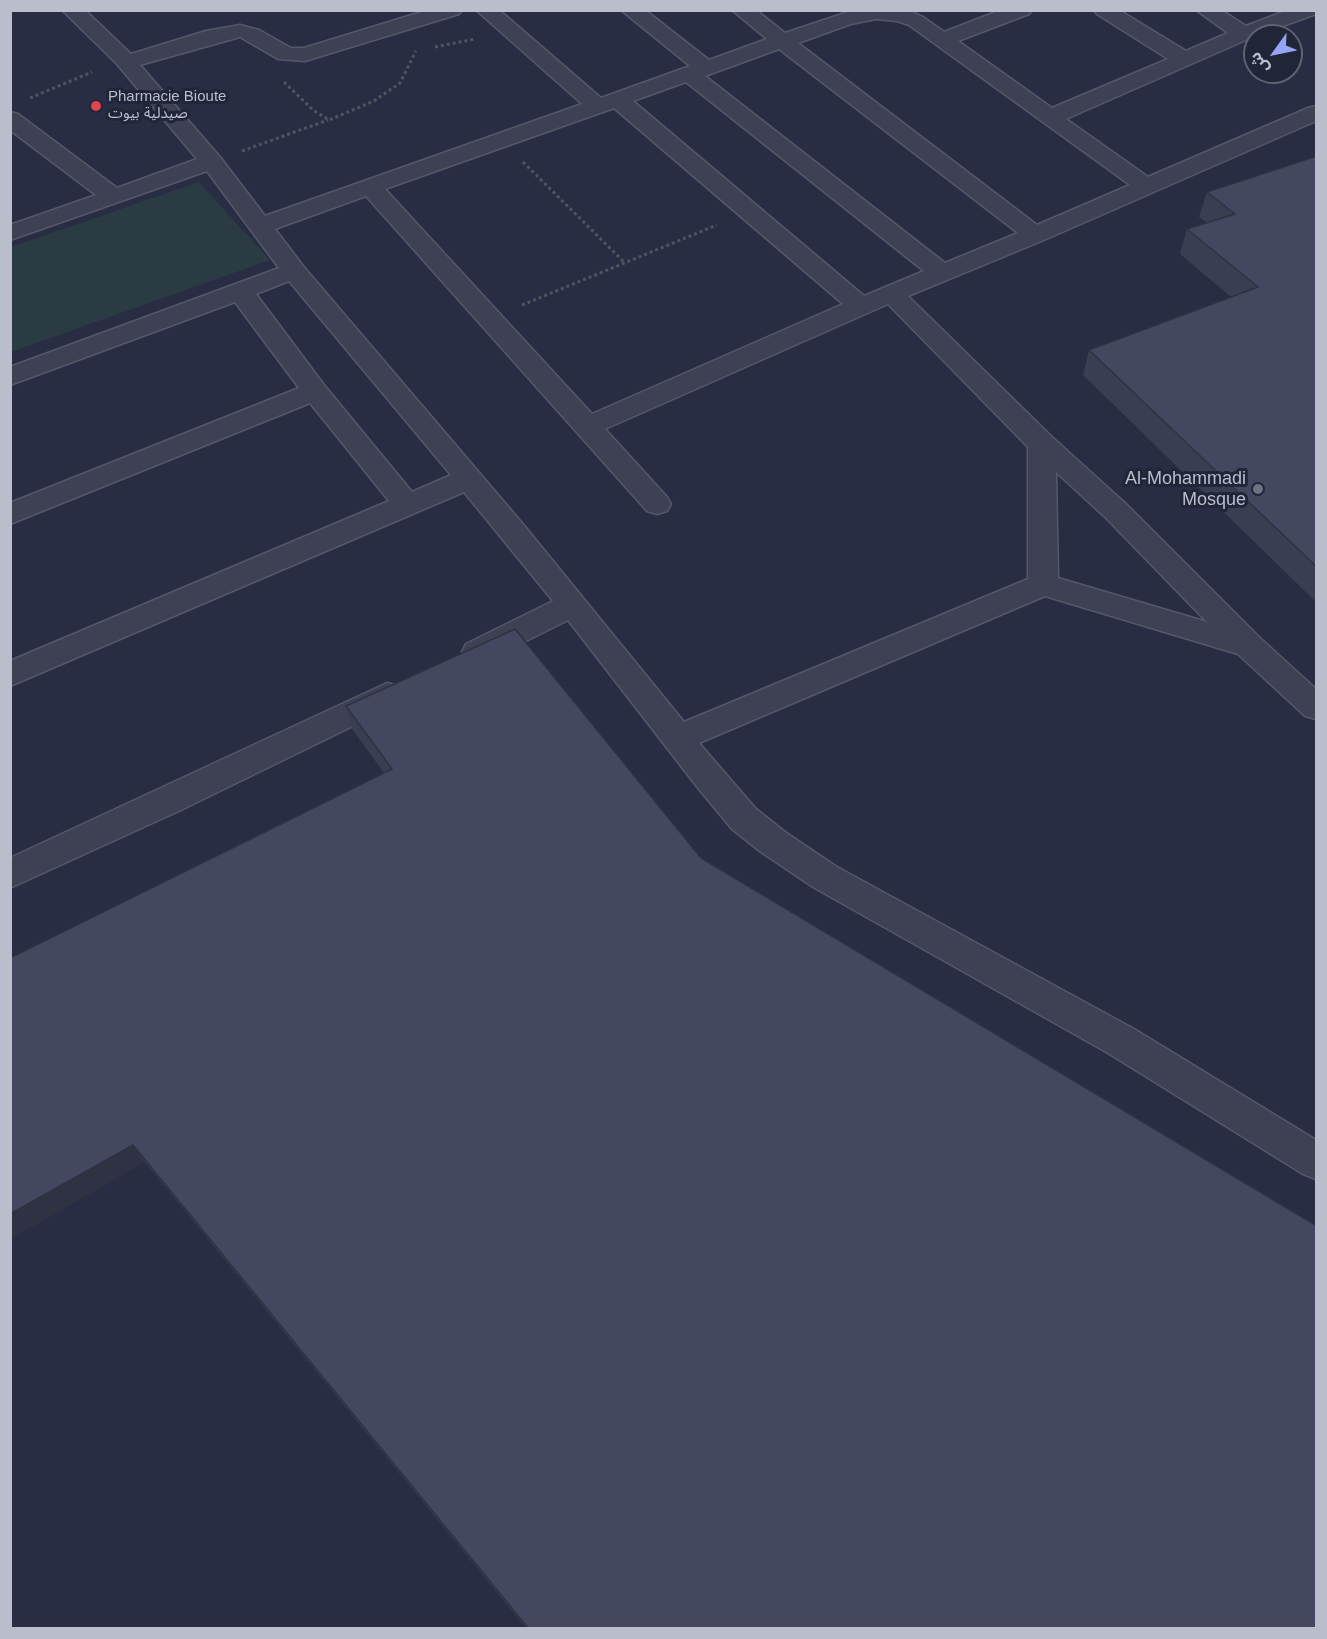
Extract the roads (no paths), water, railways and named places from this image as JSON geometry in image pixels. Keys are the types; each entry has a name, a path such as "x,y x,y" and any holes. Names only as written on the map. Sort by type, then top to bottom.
{"street":[{"path":"72,10 125,60 212,162 294,271 572,605 708,779 744,819 773,842 825,877 1121,1041 1317,1161"},
{"path":"125,60 233,32 246,32 279,51 292,55 305,55 452,10"},
{"path":"486,10 750,211 861,306"},
{"path":"631,10 698,71 942,273"},
{"path":"742,10 1035,235"},
{"path":"944,39 984,16 1022,10"},
{"path":"1206,10 1243,33"},
{"path":"1271,24 1309,10"},
{"path":"259,226 847,18 876,13 901,15 916,21 1147,187"},
{"path":"1121,13 1184,59"},
{"path":"1050,117 1243,34"},
{"path":"16,110 113,196"},
{"path":"588,426 861,306 1035,235 1317,113"},
{"path":"10,233 212,162"},
{"path":"370,187 657,504"},
{"path":"10,377 294,271"},
{"path":"241,292 315,391 407,505"},
{"path":"892,294 1042,444 1116,512 1249,646 1317,707"},
{"path":"10,514 315,391"},
{"path":"1042,444 1043,585"},
{"path":"10,674 468,479"},
{"path":"678,738 1043,585 1249,646"},
{"path":"456,662 572,605"},
{"path":"10,873 169,801 413,682"}],"place":[{"name":"Pharmacie Bioute صيدلية بيوت","path":"96,106"},
{"name":"Al-Mohammadi Mosque","path":"1258,489"}]}
